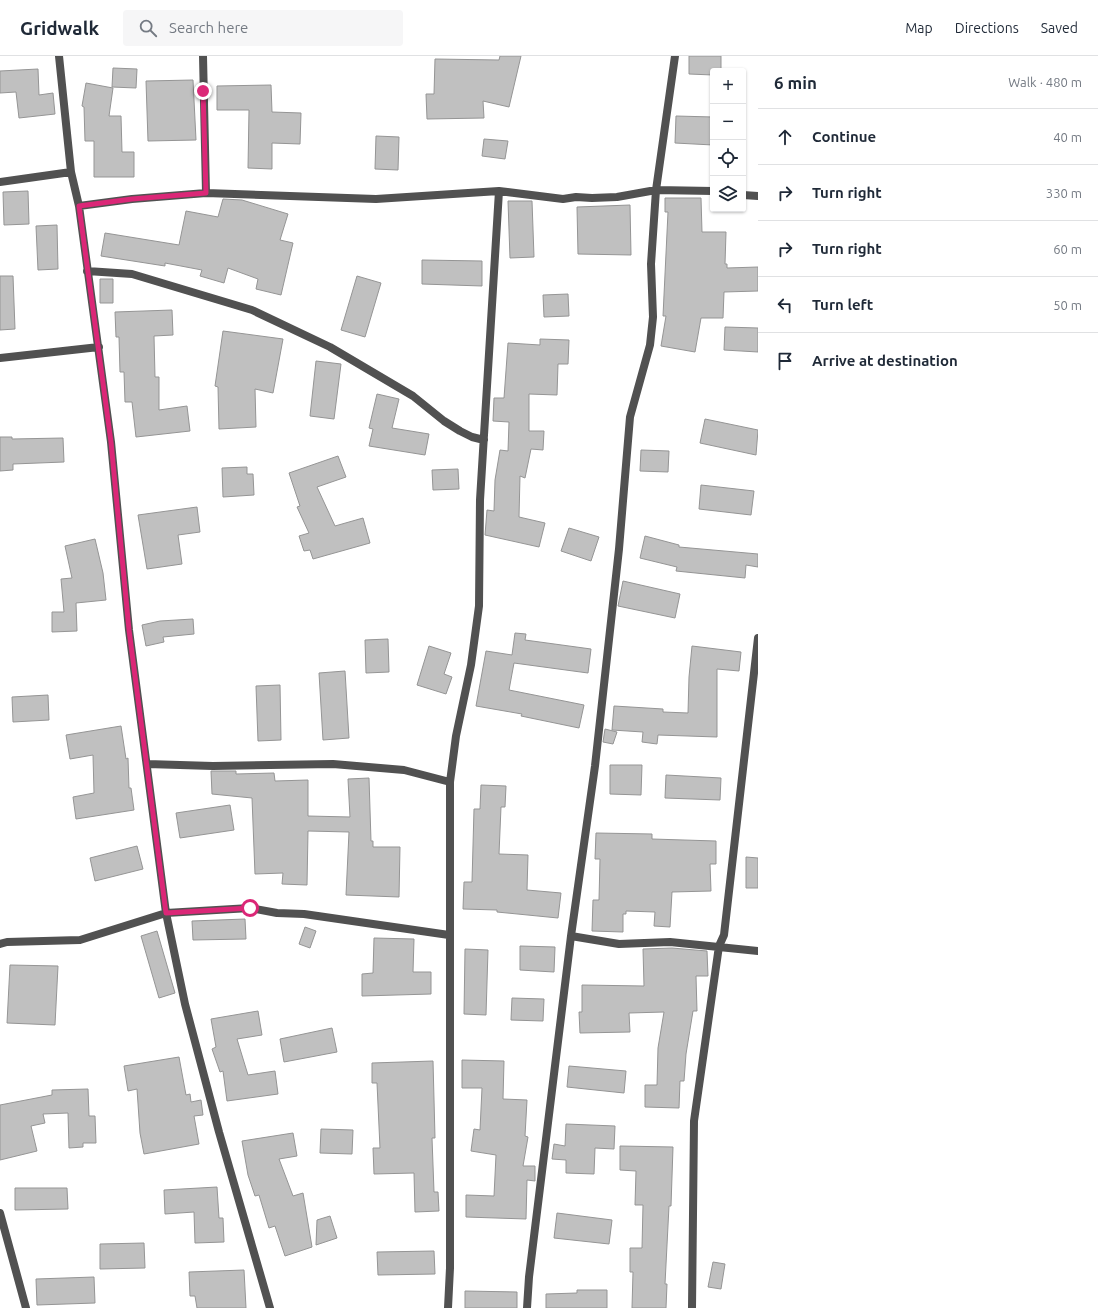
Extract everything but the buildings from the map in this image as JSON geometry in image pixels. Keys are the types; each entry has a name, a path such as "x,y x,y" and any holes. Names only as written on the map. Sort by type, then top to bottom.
{"street":[{"path":"58,56 71,172 79,206 86,271 99,347 111,442 129,630 166,913 191,1026 219,1132 270,1308"},
{"path":"203,56 206,193"},
{"path":"527,1308 529,1278 571,936 596,750 619,549 630,417 650,345 653,317 651,264 656,190 675,56"},
{"path":"0,182 71,172"},
{"path":"79,206 132,199 206,193 376,199 499,191 563,199 576,197 617,197 656,190 710,191"},
{"path":"448,1308 450,1268 450,782 456,736 471,665 479,606 480,500 499,191"},
{"path":"746,195 758,196"},
{"path":"86,271 132,274 252,310 330,348 413,396 460,432 484,440"},
{"path":"0,358 99,347"},
{"path":"692,1308 694,1121 719,946 724,935 758,638"},
{"path":"147,764 213,766 333,764 404,770 450,782"},
{"path":"0,944 7,942 80,940 166,913 250,908 277,913 304,914 449,935"},
{"path":"571,936 619,944 670,942 758,951"},
{"path":"0,1212 26,1308"}],"route":[{"path":"203,91 206,193 132,199 79,206 86,271 99,347 111,442 129,630 166,913 250,908"}]}
